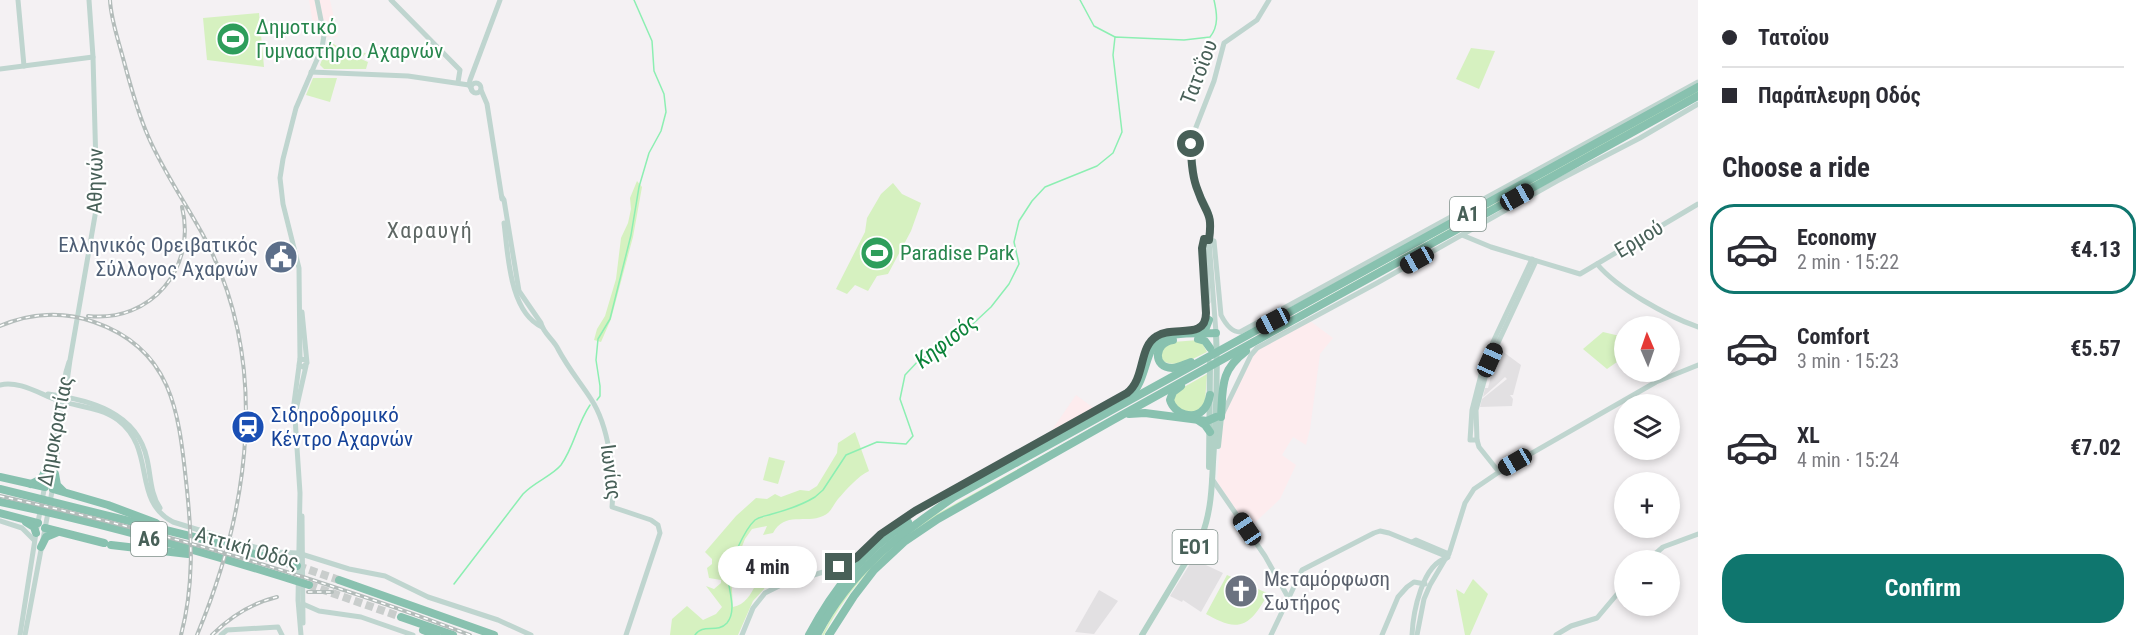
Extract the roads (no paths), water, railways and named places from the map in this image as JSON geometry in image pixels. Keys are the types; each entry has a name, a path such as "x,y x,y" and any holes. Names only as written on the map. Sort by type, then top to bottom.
{"highway":[{"name":"Α1","path":"817,635 840,597 869,563 908,529 954,497 1698,87"},
{"name":"Α1","path":"829,635 842,612 867,579 904,542 938,519 1698,96"},
{"path":"1204,359 1172,368 1164,366 1158,359 1158,348 1166,341 1196,336 1205,330 1209,320"},
{"path":"1113,420 1140,412 1197,420 1216,418 1227,395 1224,378 1231,364 1267,335"},
{"path":"1106,413 1130,396 1138,387 1151,347 1157,341 1168,336 1196,336 1213,339"},
{"path":"1196,336 1205,341 1213,339"},
{"path":"1193,376 1172,394 1170,400 1173,408 1184,414 1200,413 1210,395"},
{"path":"1197,420 1210,432"},
{"path":"29,484 40,480 50,463"},
{"path":"55,474 57,485 66,493"},
{"path":"0,477 108,505 182,534"},
{"name":"Αττική Οδός","path":"0,489 299,563"},
{"path":"809,635 837,588 871,551 907,523 954,497"},
{"name":"Αττική Οδός","path":"0,502 53,513 246,565 303,588"},
{"path":"0,513 58,532 108,544 186,554 246,565"},
{"path":"19,519 31,524 37,541 58,532"},
{"path":"835,635 863,592 904,542"},
{"path":"339,580 494,635"},
{"path":"436,635 412,625 401,617 453,635"}],"main road":[{"name":"Τατοΐου","path":"1142,635 1202,535 1207,519 1212,477 1210,473 1210,432 1216,418 1213,339"},
{"name":"Τατοΐου","path":"1213,373 1210,395 1216,418"},
{"path":"1212,477 1217,470 1216,418"},
{"path":"1211,492 1219,488"}],"street":[{"path":"18,0 24,66"},
{"name":"Αθηνών","path":"70,360 97,204 89,0"},
{"path":"295,414 303,363 299,264 283,204 280,178 296,108 322,48 324,38 317,0"},
{"path":"391,0 460,70 458,82"},
{"path":"473,85 474,70 500,0"},
{"name":"Τατοΐου","path":"1213,339 1209,240 1211,220 1195,180 1191,154 1192,136 1214,81 1224,43 1257,20 1269,0"},
{"path":"0,69 93,57"},
{"path":"311,72 402,76 458,82 473,85 486,101"},
{"path":"742,635 753,608 765,593 781,585 846,565 887,530 915,511 1130,391 1138,379 1148,344 1156,336 1163,333 1196,330 1202,327 1205,321 1202,248 1204,239 1215,242 1221,315 1227,324 1236,332 1240,332 1698,82"},
{"name":"Ιωνίας","path":"473,85 480,85 486,101 517,286 521,296 557,346 577,381 591,398 606,434 611,471 612,507 654,520 659,528 659,537 626,635"},
{"path":"1227,395 1257,348 1698,104"},
{"name":"Ερμού","path":"1534,260 1580,274 1698,204"},
{"path":"1462,235 1534,260 1490,360 1476,410 1474,440 1499,472"},
{"name":"Τατοΐου","path":"1209,240 1206,251 1209,320 1213,339"},
{"path":"1597,264 1604,273 1634,294 1672,316 1698,327"},
{"name":"Δημοκρατίας","path":"49,488 55,474 66,372 70,360"},
{"path":"302,635 303,588 299,563 301,554 300,493 294,398 303,363"},
{"path":"1412,635 1415,611 1437,563 1448,556 1469,495 1478,485 1656,382 1698,365"},
{"path":"301,382 308,378"},
{"path":"0,385 12,384 63,399 105,413 123,424 133,436 140,450 148,492 152,503 163,516 180,524 251,546 276,552 301,554 349,569 390,577 428,597 498,620 531,635"},
{"name":"Δημοκρατίας","path":"20,635 49,488 50,463 63,399"},
{"path":"1212,477 1275,572 1289,599"},
{"path":"0,521 22,528 37,541"},
{"name":"Δημοκρατίας","path":"24,635 41,526"},
{"path":"1272,635 1302,570 1374,533 1384,531 1448,556"},
{"path":"1661,550 1698,534"},
{"path":"1382,635 1401,592 1414,582 1427,585"},
{"path":"1417,635 1427,585"},
{"path":"302,635 303,588"},
{"path":"1556,635 1571,626 1597,618 1614,598"},
{"path":"303,604 319,611 361,617 413,635"},
{"path":"221,635 226,630 278,627 282,635"}],"waterway":[{"path":"597,400 600,396 596,360 598,339 610,319 631,235 639,187 649,153 661,131 666,112 664,94 654,71 652,41 634,0"},
{"path":"1080,0 1094,26 1115,37"},
{"name":"Κηφισός","path":"695,635 698,631 719,628 730,618 732,601 729,572 742,539 755,520 794,507 815,497 823,490 846,455 877,442 906,444 913,436 900,399 905,375 920,359 938,351 962,334 991,307 1009,284 1019,264 1014,242 1019,221 1032,201 1045,187 1097,166 1113,153 1122,132 1113,55 1115,37 1184,40 1210,37 1216,24 1214,0"},
{"path":"454,584 523,494 561,465 590,405"}],"tunnel":[{"path":"298,566 339,580"},
{"path":"309,585 401,617"}],"railway":[{"path":"110,0 115,29 144,127 160,162 203,235 224,283 238,333 245,383 245,435 240,486 230,537 197,635"},
{"path":"88,316 111,316 131,310 149,301 164,287 175,270 182,251 185,229 182,207"},
{"path":"0,326 35,316 59,315 82,318 121,334 142,350 157,368 168,389 175,412 189,508 190,581 181,635"},
{"path":"0,496 119,524 237,557 355,594 470,635"},
{"path":"308,592 332,592"},
{"path":"212,635 242,612 277,597"}],"place":[{"name":"Δημοτικό Γυμναστήριο Αχαρνών","path":"233,39"},
{"name":"Paradise Park","path":"877,253"},
{"name":"Ελληνικός Ορειβατικός Σύλλογος Αχαρνών","path":"281,257"},
{"name":"Σιδηροδρομικό Κέντρο Αχαρνών","path":"248,427"},
{"name":"Μεταμόρφωση Σωτήρος","path":"1241,591"}],"district":[{"name":"Χαραυγή","path":"430,230"}]}
